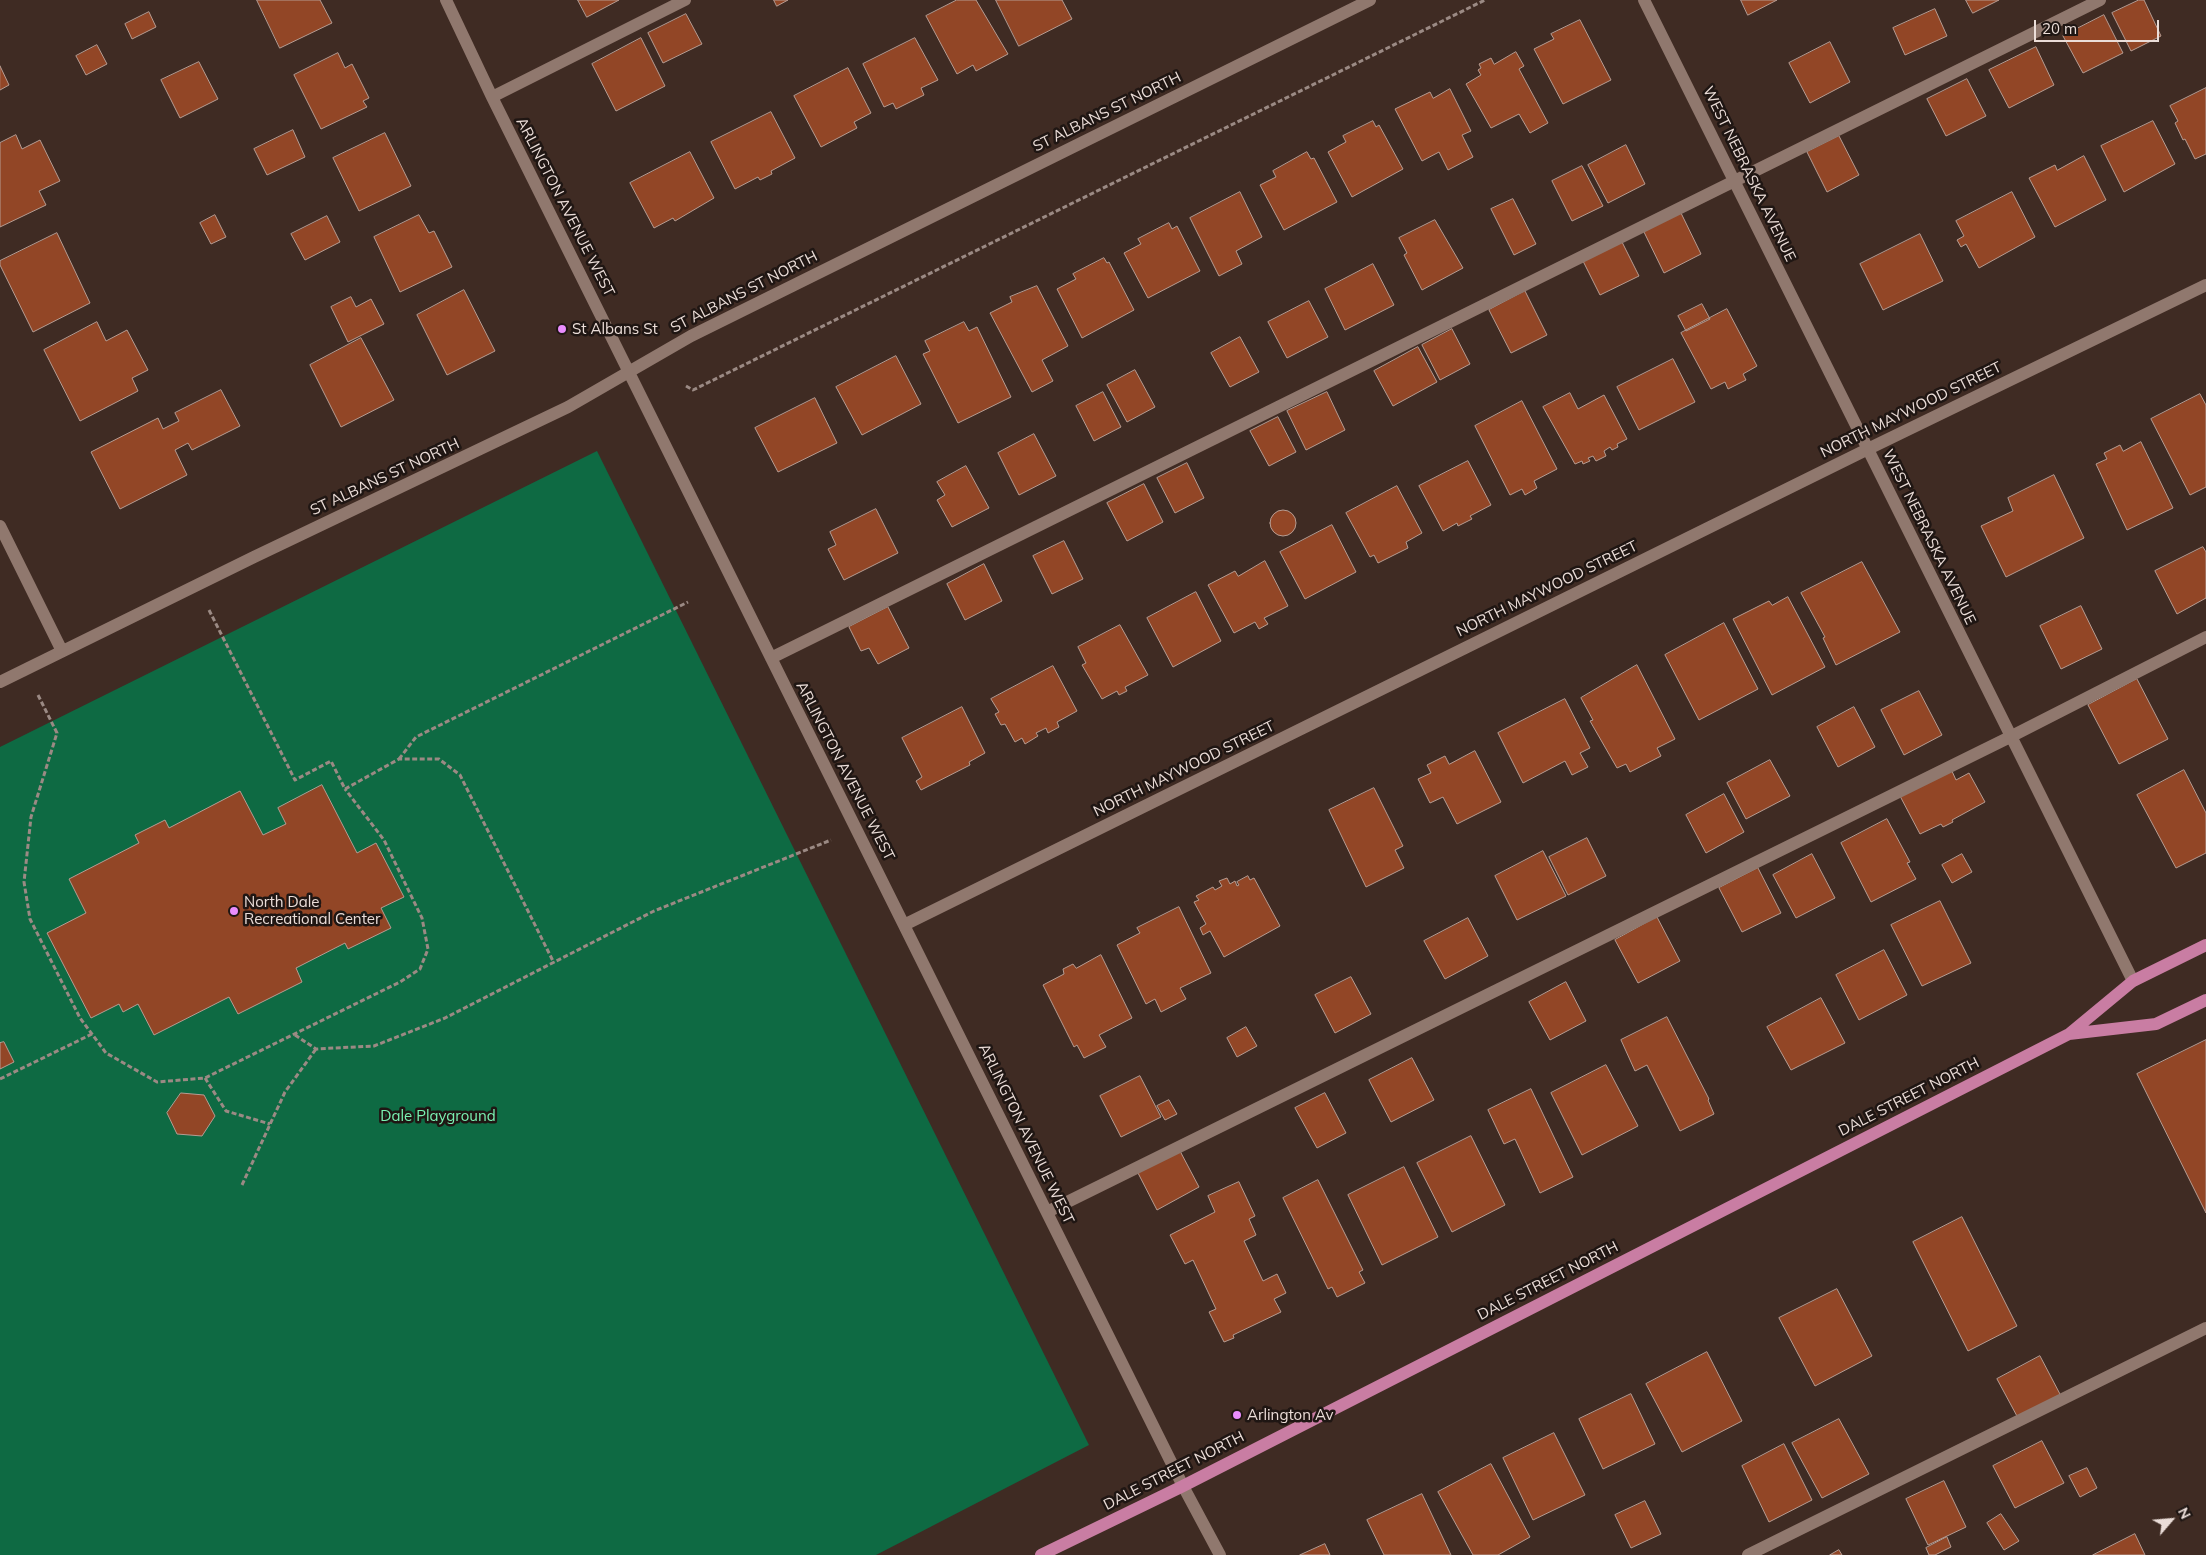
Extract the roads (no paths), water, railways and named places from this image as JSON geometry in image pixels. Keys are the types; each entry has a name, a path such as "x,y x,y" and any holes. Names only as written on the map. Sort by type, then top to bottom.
{"main road":[{"name":"DALE STREET NORTH","path":"1041,1555 1183,1486 2069,1034 2132,981 2206,945"},
{"name":"DALE STREET NORTH","path":"2069,1034 2156,1024 2206,1000"}],"street":[{"name":"ARLINGTON AVENUE WEST","path":"446,0 1183,1486 1220,1555"},
{"path":"492,96 685,0"},
{"name":"ST ALBANS ST NORTH","path":"0,682 196,585 568,407 691,336 1370,0"},
{"name":"WEST NEBRASKA AVENUE","path":"1644,0 2132,981"},
{"path":"771,658 2100,0"},
{"name":"NORTH MAYWOOD STREET","path":"904,925 1868,449 2206,285"},
{"path":"0,526 62,651"},
{"path":"1047,1212 2010,736 2206,637"},
{"path":"1748,1555 2206,1328"}],"place":[{"name":"St Albans St","path":"562,329"},
{"name":"North Dale Recreational Center","path":"234,911"},
{"name":"Arlington Av","path":"1237,1415"}],"park label":[{"name":"Dale Playground","path":"438,1116"}]}
